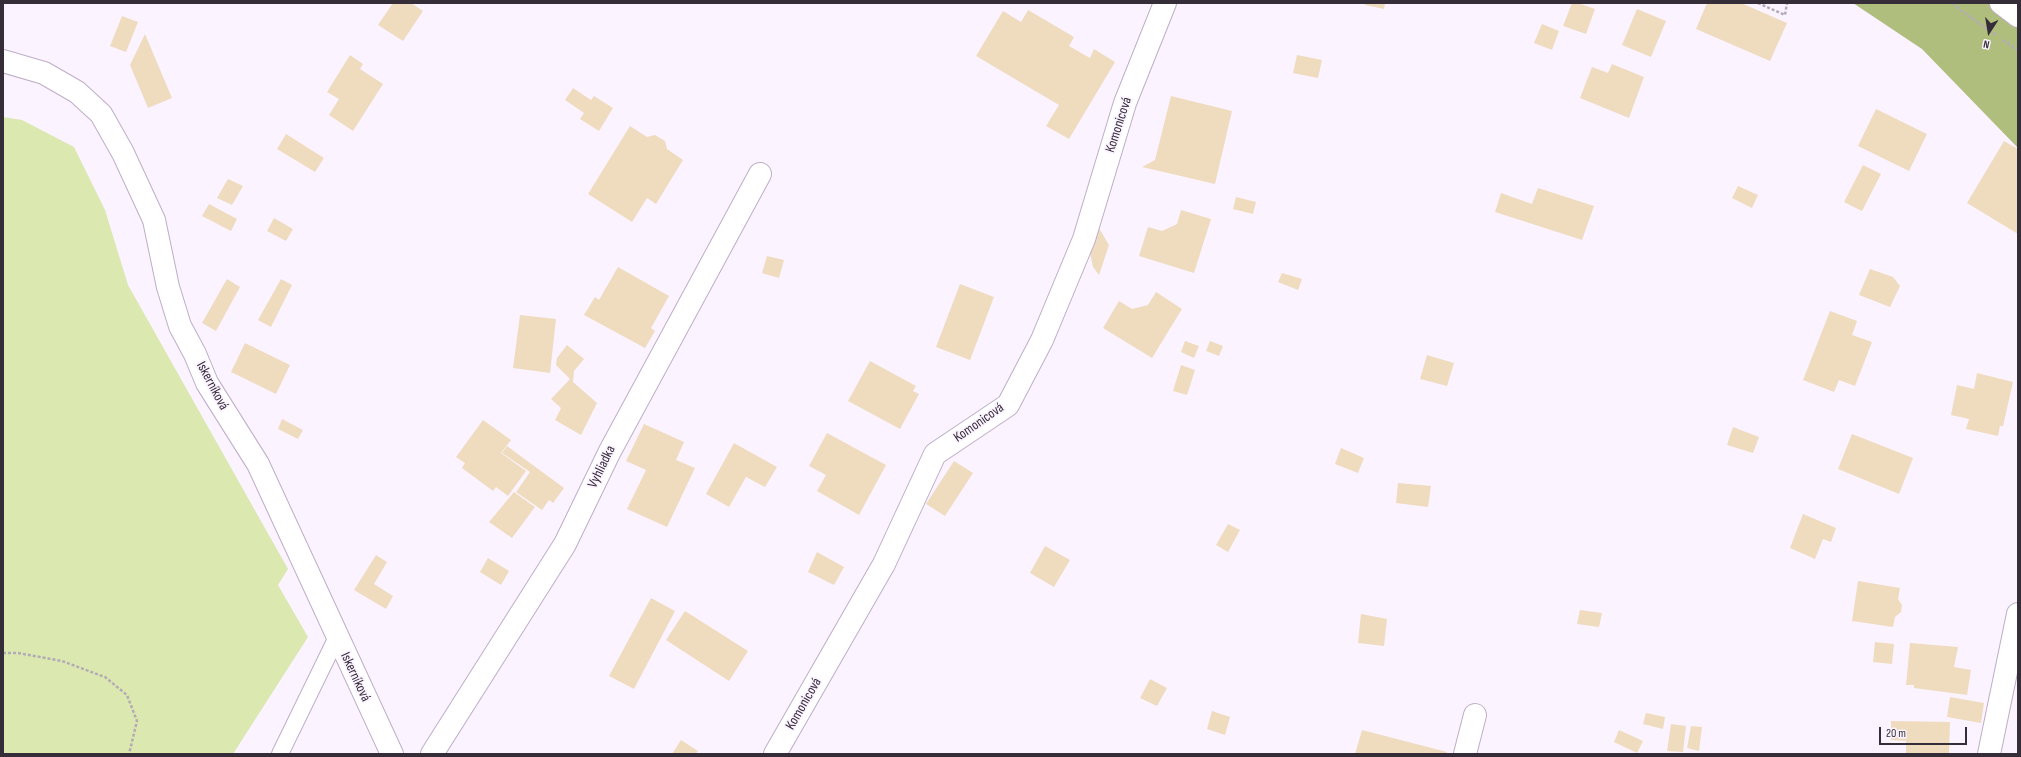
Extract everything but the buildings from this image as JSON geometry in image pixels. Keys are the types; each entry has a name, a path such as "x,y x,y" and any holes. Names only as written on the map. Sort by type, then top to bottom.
{"street":[{"name":"Komonicová","path":"775,754 884,564 935,454 1008,405 1042,340 1084,239 1125,103 1165,3"},
{"path":"2002,3 2018,16"},
{"name":"Iskerníková","path":"3,61 44,74 77,92 101,114 123,153 154,220 168,287 180,326 195,354 207,382 258,464 392,754"},
{"name":"Vyhliadka","path":"432,754 565,544 610,451 760,174"},
{"path":"1989,754 2018,614"},
{"path":"1465,754 1475,715"}],"lane":[{"path":"280,754 337,637"}],"path":[{"path":"1758,3 1785,14 1788,3"},
{"path":"1953,3 1960,10 2018,50"},
{"path":"3,653 18,653 62,661 105,677 127,695 137,721 129,754"}],"green space":[{"path":"1853,3 2018,3 2018,148 1922,49"},
{"path":"3,117 22,120 74,147 105,210 128,285 288,569 278,585 308,637 233,754 3,754"}]}
